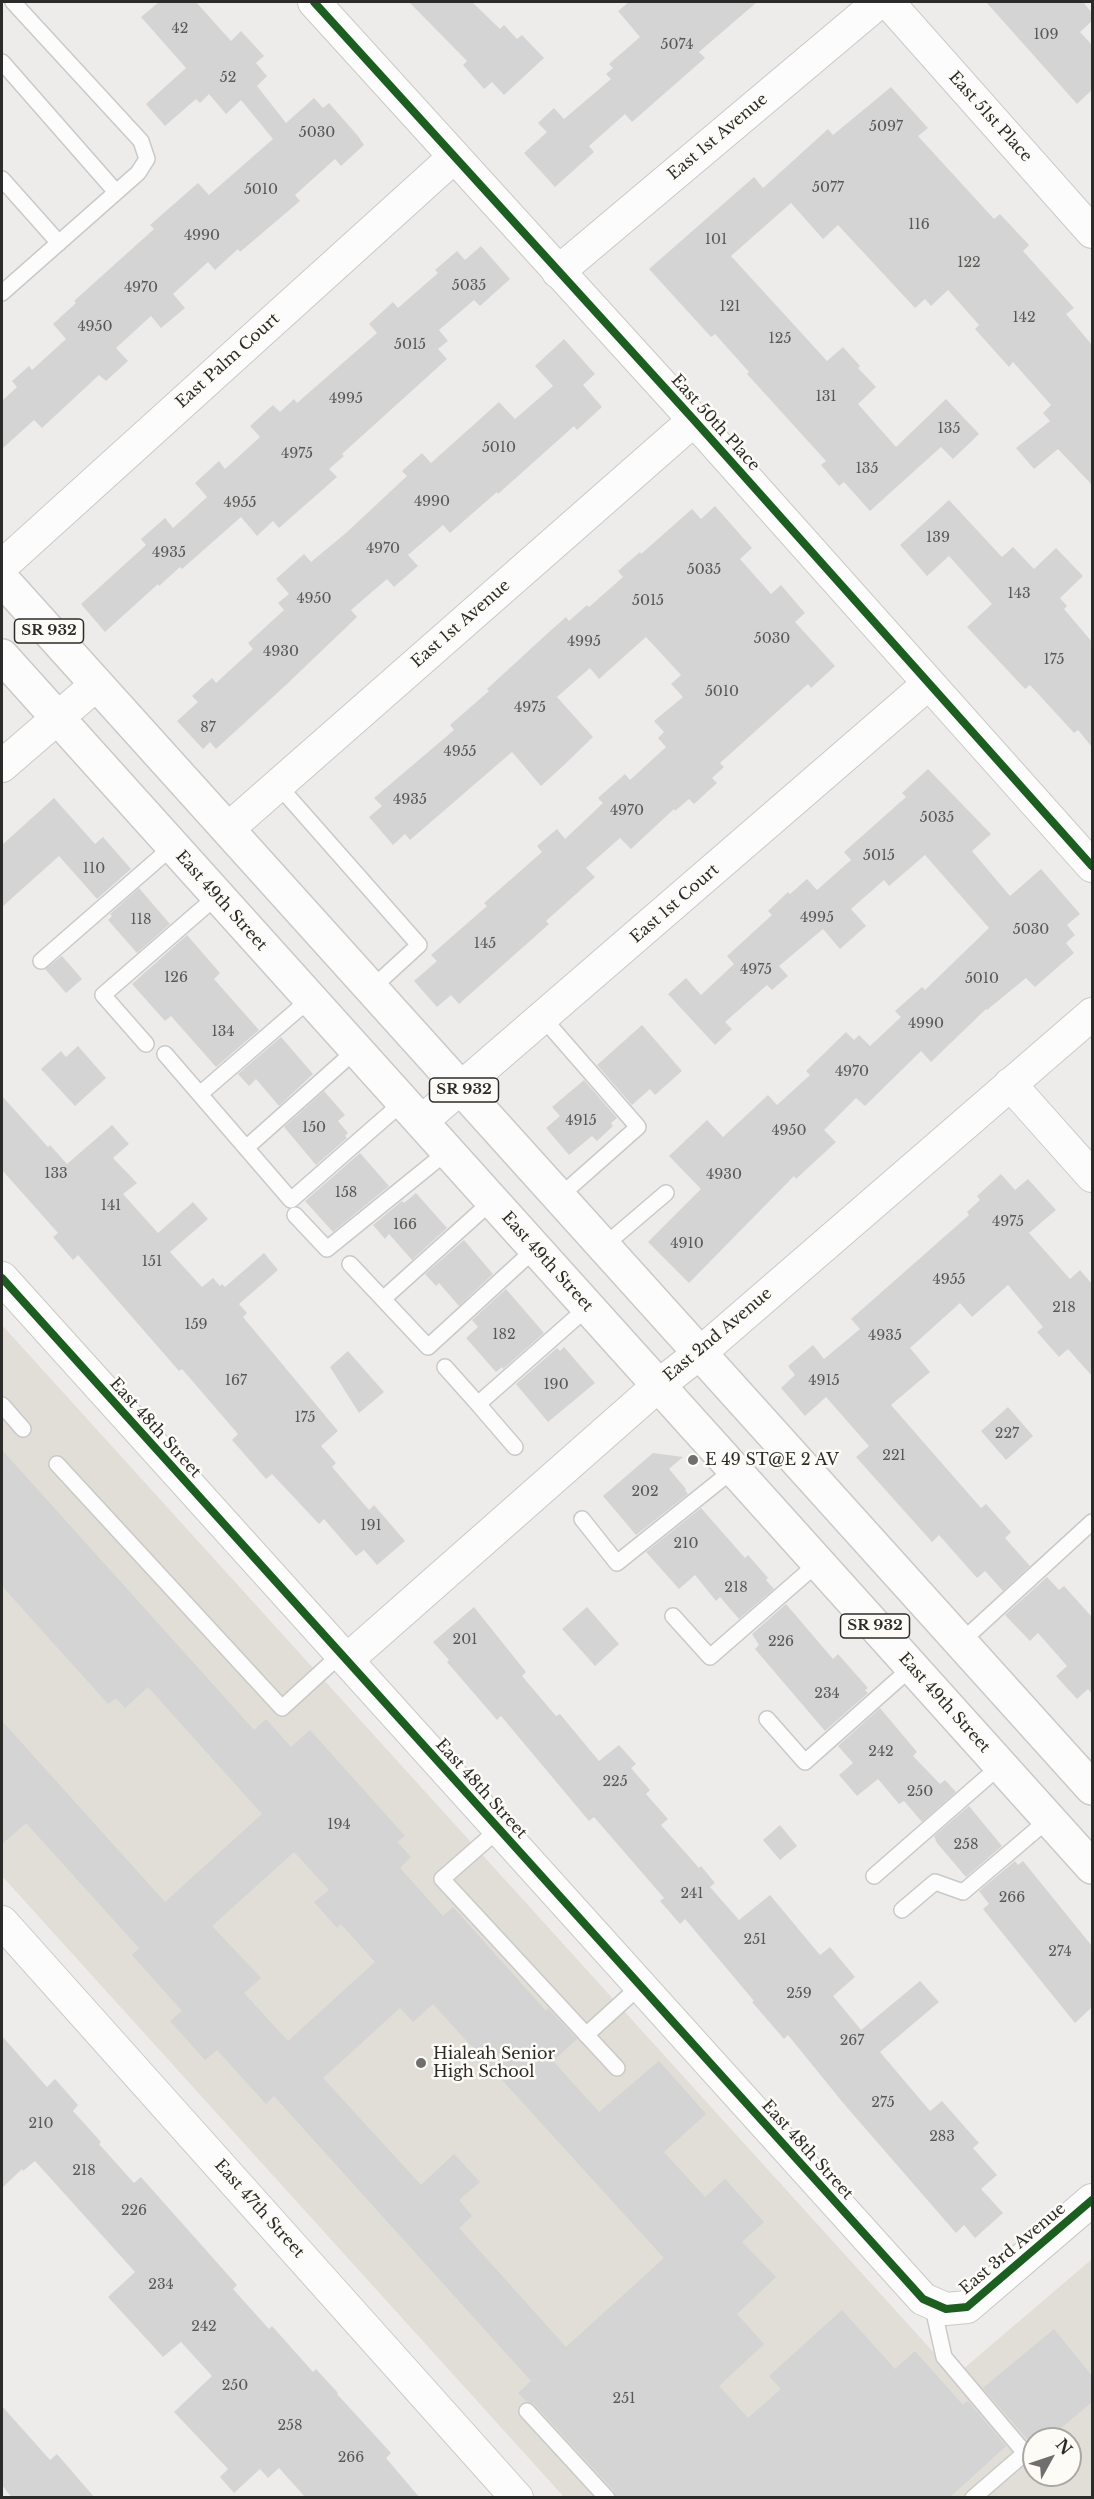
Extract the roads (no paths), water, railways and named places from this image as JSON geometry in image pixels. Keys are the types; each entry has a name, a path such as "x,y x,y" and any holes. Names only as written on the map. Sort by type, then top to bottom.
{"main road":[{"name":"SR 932","path":"2,579 1092,1788"},
{"name":"East 49th Street","path":"2,656 1092,1867"}],"street":[{"name":"East 50th Place","path":"314,2 694,420 1092,866"},
{"name":"East 1st Avenue","path":"558,272 879,2"},
{"name":"East 51st Place","path":"888,2 1092,232"},
{"name":"East Palm Court","path":"2,566 454,157"},
{"name":"East 1st Avenue","path":"228,829 694,420"},
{"path":"2,766 98,684"},
{"name":"East 1st Court","path":"412,1112 462,1088 928,684"},
{"name":"East 2nd Avenue","path":"344,1657 1092,1014"},
{"path":"1010,1084 1092,1176"},
{"name":"East 48th Street","path":"2,1278 923,2299 939,2306"},
{"name":"East 47th Street","path":"8,1941 517,2498"},
{"name":"East 3rd Avenue","path":"939,2306 967,2307 1092,2200"}],"lane":[{"path":"3,288 59,243 138,173 147,159 141,141 13,2"},
{"path":"2,62 116,192"},
{"path":"2,179 59,243"},
{"path":"278,785 419,945 372,988"},
{"path":"41,961 172,847"},
{"path":"146,1044 103,995 217,896"},
{"path":"200,1094 310,999"},
{"path":"543,1018 638,1127 560,1196"},
{"path":"246,1148 356,1050"},
{"path":"165,1054 291,1200 412,1112"},
{"path":"296,1215 327,1249 448,1151"},
{"path":"604,1245 666,1193"},
{"path":"383,1299 492,1201"},
{"path":"350,1264 428,1347 535,1249"},
{"path":"478,1404 588,1307"},
{"path":"445,1367 515,1447"},
{"path":"2,1405 23,1429"},
{"path":"57,1464 282,1708 344,1657"},
{"path":"582,1519 617,1563 733,1470"},
{"path":"961,1642 1092,1522"},
{"path":"673,1616 710,1657 818,1563"},
{"path":"767,1719 805,1762 912,1667"},
{"path":"874,1876 1001,1765"},
{"path":"902,1910 935,1882 963,1892 1049,1819"},
{"path":"499,1829 442,1879 617,2068"},
{"path":"586,2035 640,1986"},
{"path":"939,2306 944,2357 1025,2453 974,2498"},
{"path":"527,2411 607,2498"}],"place":[{"name":"E 49 ST@E 2 AV","path":"693,1460"},
{"name":"Hialeah Senior High School","path":"421,2063"}]}
